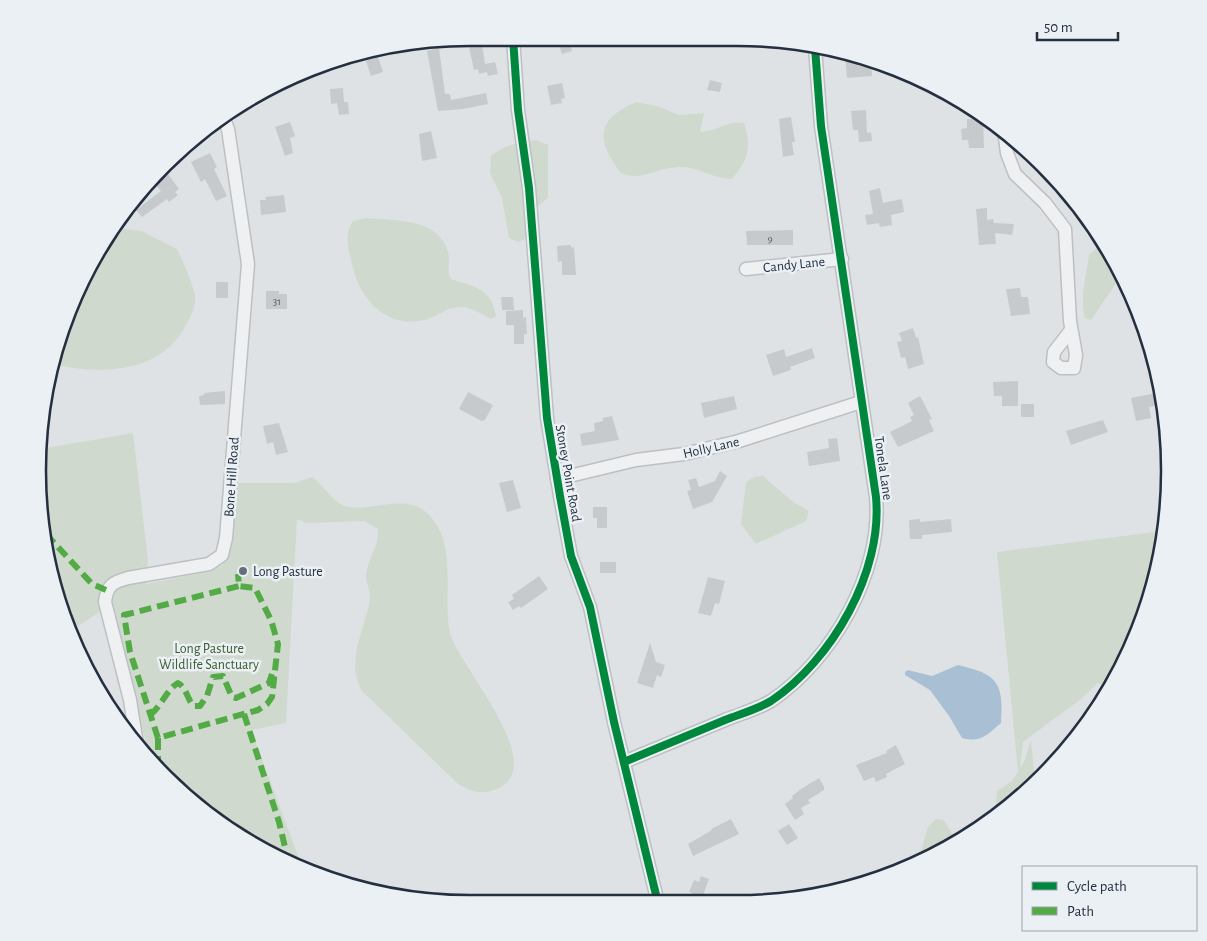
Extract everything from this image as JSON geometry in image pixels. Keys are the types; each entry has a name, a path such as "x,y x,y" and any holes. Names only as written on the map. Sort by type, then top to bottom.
{"street":[{"name":"Stoney Point Road","path":"514,46 518,110 529,188 545,403 557,479 571,556 590,607 624,762 656,895"},
{"name":"Tonela Lane","path":"624,762 770,701 812,665 838,630 861,587 877,522 876,497 819,110 815,53"},
{"name":"Bone Hill Road","path":"135,730 130,700 105,602 106,590 116,581 209,564 222,555 226,538 246,313 248,264 226,124"},
{"path":"1006,143 1007,153 1015,174 1050,208 1065,229 1071,330"},
{"name":"Candy Lane","path":"746,269 842,259"},
{"name":"Holly Lane","path":"557,479 636,460 684,454 739,441 861,402"}],"green space":[{"path":"636,102 657,106 679,115 704,113 700,132 731,123 744,123 748,146 742,166 732,179 718,177 686,167 671,168 636,176 621,173 607,151 604,132 613,116"},
{"path":"536,140 548,145 548,198 537,207 530,237 518,242 509,238 502,198 490,173 491,156 501,149 512,145"},
{"path":"366,218 416,223 437,234 445,243 449,256 448,270 451,279 474,287 486,294 494,306 496,316 492,319 464,307 455,307 429,319 411,322 388,316 378,310 362,291 357,280 348,244 348,232 353,221"},
{"path":"122,229 141,231 177,249 190,278 195,296 195,304 186,325 175,341 162,353 130,367 93,370 60,365 69,334 90,283 103,258"},
{"path":"1097,247 1117,282 1091,320 1085,318 1083,295 1089,255"},
{"name":"Long Pasture Wildlife Sanctuary","path":"133,433 148,560 146,584 212,571 224,564 229,553 235,483 295,483 312,477 335,500 348,507 359,508 406,504 417,507 427,513 437,525 443,539 446,554 450,633 456,648 498,716 509,740 514,761 510,779 494,790 484,792 471,790 458,784 362,691 355,668 356,656 368,611 370,593 366,576 368,564 377,542 378,529 364,521 306,523 297,519 286,723 251,730 299,858 258,838 212,807 171,770 146,743 112,604 77,627 54,553 47,498 47,448"},
{"path":"763,476 793,502 809,511 806,521 756,544 741,524 746,482 755,477"},
{"path":"1156,532 1153,553 1138,607 1106,679 1101,684 1098,683 1081,699 1023,742 1020,767 1024,762 1031,740 1034,772 996,806 997,791 1011,782 1018,772 997,552"},
{"path":"936,819 944,820 953,836 920,853 928,827"}],"water":[{"path":"958,665 990,676 999,689 1002,709 1001,723 979,739 962,738 930,690 905,675 905,672 908,670 932,676"}],"building":[{"path":"469,46 482,46 485,64 495,62 498,74 488,76 487,72 479,74 478,69 474,70"},
{"path":"560,46 570,46 572,51 562,54"},
{"path":"439,48 445,94 450,94 451,100 486,93 488,104 438,111 427,51"},
{"path":"378,57 383,72 371,76 366,60"},
{"path":"846,61 871,69 872,76 847,78"},
{"path":"710,80 722,83 720,92 707,90"},
{"path":"562,83 565,98 561,99 562,103 551,105 547,86"},
{"path":"343,88 344,102 348,102 349,114 339,115 337,103 331,104 330,89"},
{"path":"866,110 867,133 871,132 872,141 859,142 858,130 853,130 851,111"},
{"path":"791,117 795,142 792,142 794,155 783,157 779,119"},
{"path":"967,119 973,119 983,126 984,148 969,148 968,140 962,140 961,129 967,128"},
{"path":"290,122 295,136 290,138 293,153 285,156 275,127"},
{"path":"431,131 437,158 422,161 419,134"},
{"path":"210,153 217,167 214,169 227,196 216,201 205,179 201,182 191,162"},
{"path":"168,174 179,189 175,192 178,195 169,202 167,199 142,217 136,210 161,191 157,186"},
{"path":"880,188 883,203 902,199 904,212 891,215 892,225 880,227 879,223 867,225 865,215 873,214 869,191"},
{"path":"284,195 286,212 261,215 260,200 266,200 265,197"},
{"path":"987,208 987,220 993,219 994,223 1014,224 1012,235 995,233 996,244 979,245 976,209"},
{"path":"793,230 793,245 747,245 746,231"},
{"path":"571,245 571,248 574,247 576,275 562,275 562,261 558,262 557,246"},
{"path":"216,282 228,282 228,298 216,298"},
{"path":"1020,288 1021,297 1028,297 1030,314 1011,316 1006,289"},
{"path":"266,291 279,291 279,294 287,294 287,309 266,309"},
{"path":"501,297 513,297 514,310 502,310"},
{"path":"523,310 523,318 526,317 527,334 524,334 524,344 514,344 514,325 506,325 506,311"},
{"path":"913,328 916,338 918,337 924,364 908,369 905,357 901,358 897,342 902,341 899,333"},
{"path":"812,348 815,358 790,367 791,370 773,376 766,355 784,349 786,357"},
{"path":"1018,381 1018,406 1002,406 1002,396 994,396 993,382"},
{"path":"225,391 225,404 200,405 199,396 204,395 204,393"},
{"path":"468,392 493,405 485,420 482,421 459,409"},
{"path":"1154,393 1156,406 1149,407 1151,418 1136,421 1131,398"},
{"path":"734,396 737,409 704,418 701,403"},
{"path":"920,396 932,419 929,420 934,431 898,447 890,432 912,421 910,417 914,415 908,403"},
{"path":"1021,404 1034,404 1034,417 1021,417"},
{"path":"612,416 619,440 582,446 580,434 595,431 594,423"},
{"path":"1103,420 1108,432 1071,445 1066,431"},
{"path":"279,423 288,452 276,455 273,442 267,444 263,426"},
{"path":"837,438 840,461 809,466 807,452 829,448 828,439"},
{"path":"720,471 727,476 712,502 693,509 687,491 691,490 688,480 696,478 699,487 715,481"},
{"path":"513,480 521,508 507,512 499,483"},
{"path":"593,507 607,507 607,528 597,528 597,518 593,518"},
{"path":"920,519 920,522 951,519 952,532 922,535 922,539 910,539 909,520"},
{"path":"600,562 616,562 616,573 600,573"},
{"path":"539,576 548,589 521,608 519,606 513,610 508,602 514,599 512,595"},
{"path":"708,577 725,581 719,604 715,603 711,616 698,613"},
{"path":"650,643 656,662 665,665 661,677 657,675 653,688 637,683"},
{"path":"896,745 905,764 886,774 887,777 876,782 874,777 864,781 856,765 887,753 886,751"},
{"path":"819,778 824,790 808,800 810,803 801,808 804,814 795,820 785,804 801,789"},
{"path":"731,819 739,834 693,856 688,844"},
{"path":"789,824 798,838 787,845 778,831"},
{"path":"701,876 709,879 703,895 692,895 692,893 689,892 694,880 699,882"}],"marked path":[{"path":"52,541 92,584 106,590"},
{"path":"158,756 158,738 258,710 267,704 272,697 278,644 271,620 255,588 239,586 238,574"},
{"path":"158,738 130,652 124,615 239,586"},
{"path":"150,715 178,683 194,706 200,706 207,696 213,677 223,676 232,697 236,698 269,683 272,674"},
{"path":"244,714 279,822 285,847 284,851"}],"cycle path":[{"path":"514,46 518,110 529,188 547,418 560,496 571,556 590,607 614,722 656,895"},
{"path":"624,762 771,701 793,684 833,638 849,612 862,584 871,555 876,526 876,497 821,126 815,53"}],"place":[{"name":"Long Pasture","path":"243,571"}]}
